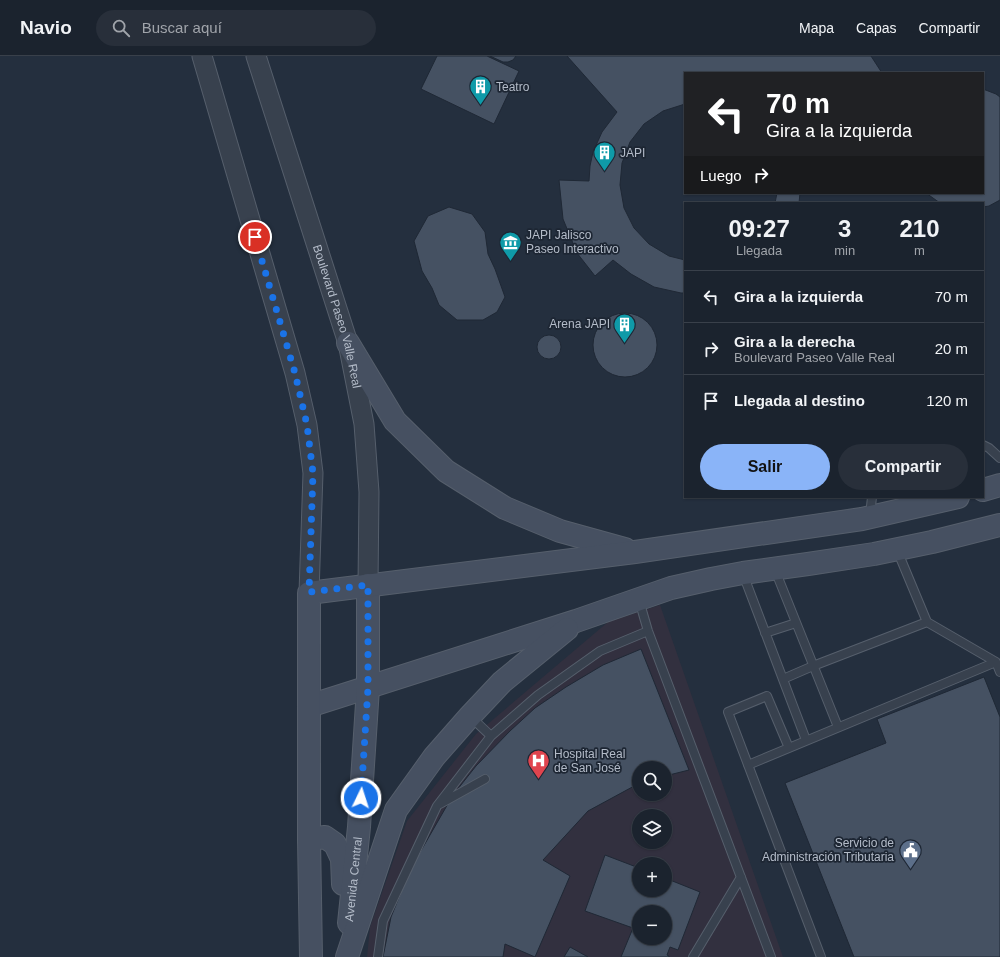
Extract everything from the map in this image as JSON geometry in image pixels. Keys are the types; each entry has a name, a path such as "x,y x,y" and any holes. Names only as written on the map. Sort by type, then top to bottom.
{"main road":[{"path":"348,343 395,421 446,471 504,508 560,531 635,552"},
{"path":"984,490 1000,485"},
{"path":"311,957 309,839 309,592 635,552 870,507 949,498"},
{"path":"309,706 576,621 671,588 743,573 896,550 998,527"},
{"name":"Avenida Central","path":"346,957 359,827 368,688 368,585"},
{"path":"346,957 396,810 434,757 502,682 576,621"},
{"path":"309,839 325,837 335,844 342,859 346,957"}],"street":[{"path":"202,56 295,373 307,425 313,473 309,592"},
{"name":"Boulevard Paseo Valle Real","path":"256,56 348,343 364,424 369,492 368,585"}],"lane":[{"path":"984,446 989,448 1000,458"},
{"path":"896,550 927,622 996,662 1000,672"},
{"path":"774,568 838,727"},
{"path":"743,573 806,740"},
{"path":"638,599 648,631 771,957"},
{"path":"783,679 927,622"},
{"path":"766,633 796,623"},
{"path":"378,957 383,921 437,806 491,736 538,695 600,651 648,631"},
{"path":"748,765 996,662"},
{"path":"789,748 767,696 728,712 821,957"},
{"path":"470,716 491,736"},
{"path":"437,806 485,779"},
{"path":"693,957 741,877"}],"shaded area":[{"name":"Hospital Real de San José","path":"660,605 783,957 367,957 370,927 407,821 476,734 608,622"}],"building":[{"name":"Teatro","path":"437,56 487,56 519,71 494,124 421,89"},
{"path":"490,56 516,56 513,60 503,62"},
{"name":"JAPI","path":"567,56 871,56 881,72 684,72 684,104 663,111 644,124 630,142 622,163 620,185 624,208 634,228 649,244 669,256 684,260 684,293 654,287 631,274 613,260 595,276 577,253 563,219 559,180 589,181 593,152 602,132 617,112"},
{"path":"984,89 996,94 1000,97 1000,200 984,207 984,202 939,202 927,194 984,194"},
{"path":"777,194 800,194 799,202 775,202"},
{"path":"449,207 472,214 485,232 488,254 505,297 497,312 483,320 457,320 439,305 432,288 422,271 414,241 428,216"},
{"name":"Arena JAPI","path":"625,313 637,316 648,322 654,333 657,345 654,357 648,368 637,374 625,377 613,374 602,368 596,357 593,345 596,333 602,322 613,316"},
{"path":"549,335 558,338 561,347 558,356 549,359 540,356 537,347 540,338"},
{"path":"641,649 689,770 672,774 672,761 632,761 632,787 588,811 543,860 570,876 535,957 505,944 503,957 383,957 391,917 411,868 453,795 476,766 535,708 603,665"},
{"name":"Servicio de Administración Tributaria","path":"984,677 1000,717 1000,957 854,957 785,783 886,743 877,719"},
{"path":"605,855 632,865 632,897 672,897 672,881 700,892 678,950 670,947 667,955 669,957 621,957 632,930 632,945 672,945 672,905 632,905 632,928 585,911"},
{"path":"570,947 588,957 564,957"}],"place":[{"name":"Teatro","path":"480,106"},
{"name":"JAPI","path":"605,172"},
{"name":"JAPI Jalisco Paseo Interactivo","path":"511,262"},
{"name":"Arena JAPI","path":"625,344"},
{"name":"Hospital Real de San José","path":"539,780"},
{"name":"Servicio de Administración Tributaria","path":"910,870"}],"route":[{"path":"255,237 295,373 307,425 313,473 309,592 368,585 368,688 361,798"}]}
